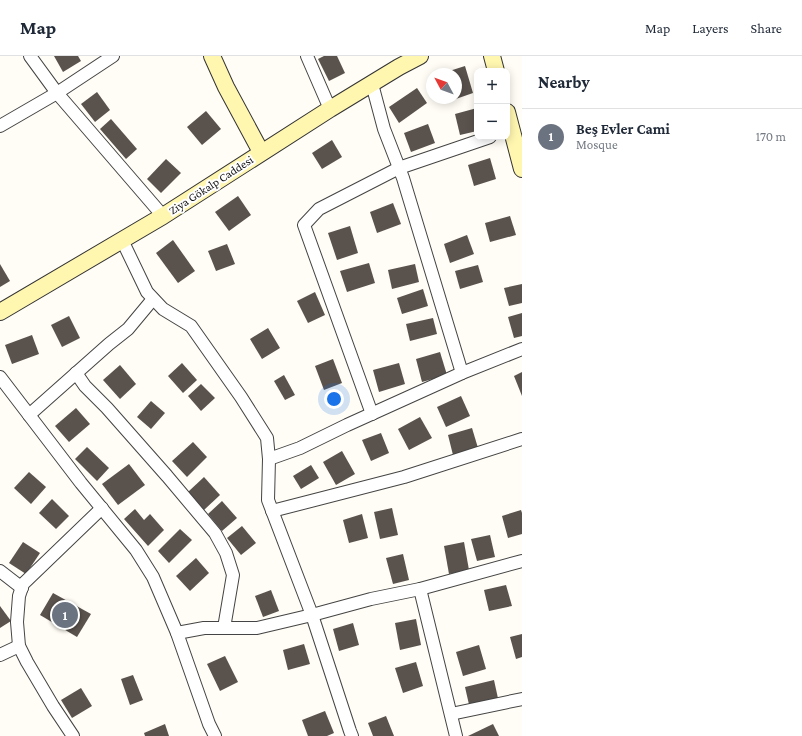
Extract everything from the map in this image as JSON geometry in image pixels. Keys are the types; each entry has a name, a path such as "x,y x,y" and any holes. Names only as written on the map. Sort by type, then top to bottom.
{"street":[{"path":"30,56 57,93 163,216"},
{"path":"0,126 57,93 113,56"},
{"path":"212,56 226,87 261,152"},
{"path":"307,56 330,109"},
{"name":"Ziya Gökalp Caddesi","path":"0,312 163,216 330,109 420,56"},
{"path":"492,56 495,68"},
{"path":"372,84 384,129 403,178 462,373"},
{"path":"510,133 522,169"},
{"path":"372,414 304,225 319,209 399,168 481,140"},
{"path":"122,240 147,292 163,309 191,326 241,397 267,438 269,459 268,500 312,616 352,736"},
{"path":"29,415 109,344 128,330 153,299"},
{"path":"269,459 300,448 462,373 522,348"},
{"path":"76,373 84,386 107,408 215,533 226,553 233,575 224,628"},
{"path":"0,377 81,483 136,550 153,578 177,632 209,724 215,736"},
{"path":"272,511 404,477 522,439"},
{"path":"68,734 19,646 17,622 19,596 23,584 102,508"},
{"path":"177,632 204,628 256,628 312,616 371,599 420,589 522,560"},
{"path":"0,571 22,588"},
{"path":"420,589 456,736"},
{"path":"0,655 19,646"},
{"path":"451,714 522,699"}],"building":[{"path":"54,56 78,56 81,61 63,72"},
{"path":"324,56 337,56 345,73 329,81 318,59"},
{"path":"465,66 473,93 462,97 462,68 459,68"},
{"path":"417,88 426,102 426,104 399,123 389,107"},
{"path":"97,92 110,110 95,122 81,104"},
{"path":"474,109 474,132 460,135 455,114"},
{"path":"206,111 221,129 202,145 187,127"},
{"path":"111,119 137,149 126,159 100,129"},
{"path":"428,124 435,143 411,152 404,133"},
{"path":"332,140 342,157 322,169 312,153"},
{"path":"490,158 496,179 474,186 468,165"},
{"path":"166,159 181,173 161,193 147,179"},
{"path":"238,196 251,215 229,231 215,212"},
{"path":"393,203 401,224 377,233 370,212"},
{"path":"510,216 516,235 490,242 485,223"},
{"path":"350,226 358,253 337,260 328,233"},
{"path":"467,235 474,254 450,263 444,244"},
{"path":"173,240 195,271 178,283 156,253"},
{"path":"227,244 235,264 216,271 208,251"},
{"path":"369,263 375,283 347,292 340,271"},
{"path":"0,264 10,281 0,287"},
{"path":"415,264 419,282 392,289 388,270"},
{"path":"478,265 483,282 460,289 455,271"},
{"path":"522,284 522,303 509,306 504,288"},
{"path":"423,289 428,306 402,314 397,298"},
{"path":"315,292 325,315 308,323 297,301"},
{"path":"522,313 522,336 514,338 508,317"},
{"path":"69,316 80,338 62,347 51,325"},
{"path":"433,318 437,334 410,341 406,324"},
{"path":"268,328 280,348 262,359 250,339"},
{"path":"32,335 39,354 12,364 5,345"},
{"path":"440,352 447,375 422,382 416,359"},
{"path":"333,359 342,383 324,390 315,366"},
{"path":"182,363 197,380 183,393 168,376"},
{"path":"399,363 405,384 379,392 373,370"},
{"path":"120,365 136,384 120,399 103,380"},
{"path":"522,372 522,396 514,376"},
{"path":"284,375 295,395 285,400 274,381"},
{"path":"201,384 215,398 201,411 188,396"},
{"path":"461,396 470,416 446,427 437,407"},
{"path":"151,401 165,413 151,429 137,417"},
{"path":"76,408 90,424 69,442 55,426"},
{"path":"420,417 432,438 409,450 398,429"},
{"path":"472,428 478,448 453,455 448,435"},
{"path":"381,433 389,453 371,461 362,440"},
{"path":"193,442 207,457 187,477 172,461"},
{"path":"87,447 109,468 97,481 75,459"},
{"path":"342,451 355,474 336,485 323,462"},
{"path":"129,464 145,485 118,505 102,484"},
{"path":"311,465 319,478 301,489 293,476"},
{"path":"29,472 46,487 31,504 14,488"},
{"path":"204,477 220,495 204,510 188,492"},
{"path":"52,499 69,516 56,529 39,513"},
{"path":"222,501 237,518 222,531 208,514"},
{"path":"392,508 398,535 380,539 374,512"},
{"path":"135,509 144,520 150,514 164,530 148,546 124,519"},
{"path":"521,510 522,534 508,538 502,516"},
{"path":"362,514 368,538 349,543 343,520"},
{"path":"242,526 256,543 241,555 227,538"},
{"path":"180,529 192,540 169,563 158,551"},
{"path":"490,535 495,557 477,561 471,539"},
{"path":"23,542 40,553 26,574 9,563"},
{"path":"464,542 469,570 449,574 444,546"},
{"path":"403,554 409,580 393,584 386,558"},
{"path":"196,558 209,573 190,591 176,576"},
{"path":"506,585 512,606 489,611 484,590"},
{"path":"271,590 279,611 263,617 255,596"},
{"path":"53,593 91,614 77,637 40,615"},
{"path":"0,606 11,621 0,628"},
{"path":"416,619 421,645 400,650 395,623"},
{"path":"353,623 359,645 339,651 333,629"},
{"path":"522,634 522,657 516,659 510,637"},
{"path":"304,644 310,664 288,670 283,650"},
{"path":"479,645 486,669 463,676 456,652"},
{"path":"225,656 238,682 220,691 207,664"},
{"path":"416,662 423,686 403,693 395,668"},
{"path":"133,675 143,700 130,705 121,679"},
{"path":"494,680 499,703 470,709 465,687"},
{"path":"81,688 92,706 72,718 61,700"},
{"path":"325,711 334,733 327,736 308,736 302,720"},
{"path":"386,716 394,736 373,736 368,723"},
{"path":"165,724 169,736 145,736 144,733"},
{"path":"493,724 499,736 468,736"}],"place":[{"name":"Beş Evler Cami","path":"65,615"}]}
